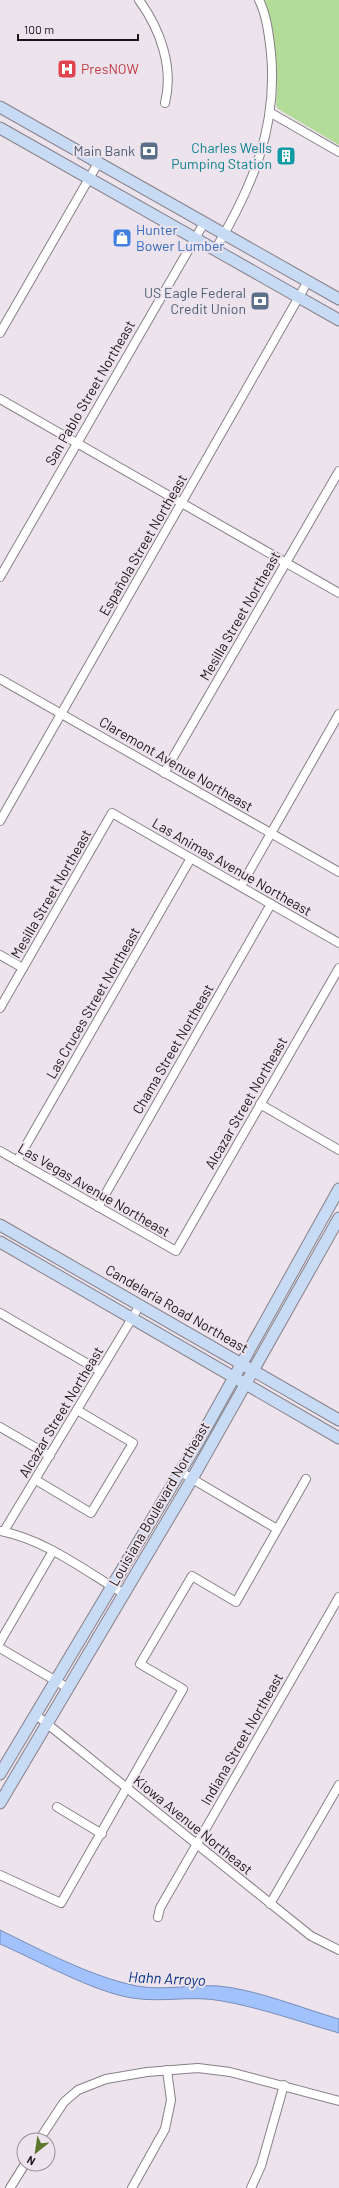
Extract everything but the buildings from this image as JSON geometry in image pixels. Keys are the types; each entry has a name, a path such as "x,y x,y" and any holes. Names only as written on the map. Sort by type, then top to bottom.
{"main road":[{"path":"0,107 339,299"},
{"path":"0,128 339,320"},
{"name":"Louisiana Boulevard Northeast","path":"0,1774 235,1377 339,1189"},
{"name":"Louisiana Boulevard Northeast","path":"0,1803 192,1479 339,1218"},
{"name":"Candelaria Road Northeast","path":"0,1225 339,1420"},
{"path":"0,1242 339,1438"}],"street":[{"path":"139,0 150,16 162,44 167,68 168,91 165,103"},
{"path":"215,250 244,198 259,160 271,113 273,74 269,37 259,0"},
{"path":"271,113 339,152"},
{"path":"0,333 98,162"},
{"name":"San Pablo Street Northeast","path":"0,577 76,442 204,223"},
{"name":"Española Street Northeast","path":"0,821 308,281"},
{"path":"0,399 339,593"},
{"name":"Mesilla Street Northeast","path":"164,773 339,471"},
{"name":"Claremont Avenue Northeast","path":"0,679 339,872"},
{"path":"241,886 339,714"},
{"name":"Mesilla Street Northeast","path":"0,1008 112,813"},
{"name":"Las Animas Avenue Northeast","path":"112,813 339,943"},
{"name":"Las Cruces Street Northeast","path":"17,1161 191,858"},
{"name":"Chama Street Northeast","path":"98,1207 271,904"},
{"path":"0,955 23,968"},
{"name":"Alcazar Street Northeast","path":"176,1251 339,968"},
{"path":"260,1104 339,1150"},
{"name":"Las Vegas Avenue Northeast","path":"0,1151 176,1251"},
{"name":"Alcazar Street Northeast","path":"2,1531 36,1480 140,1305"},
{"path":"0,1313 100,1371"},
{"path":"36,1480 91,1513 133,1443 77,1410"},
{"path":"0,1427 50,1456"},
{"path":"179,1472 277,1528"},
{"path":"0,1875 61,1903 102,1834 183,1689 140,1664 192,1576 236,1602 306,1479"},
{"path":"2,1531 24,1536 53,1551 124,1594"},
{"path":"0,1642 53,1551"},
{"name":"Indiana Street Northeast","path":"158,1917 160,1908 339,1597"},
{"path":"0,1648 68,1688"},
{"name":"Kiowa Avenue Northeast","path":"35,1714 311,1936 339,1950"},
{"path":"270,1904 339,1785"},
{"path":"57,1807 102,1834"},
{"path":"44,2132 64,2102 78,2090 106,2079 167,2070 198,2068 230,2072 284,2085 339,2101"},
{"path":"132,2188 165,2129 171,2100 167,2070"},
{"path":"251,2188 261,2166 284,2085"},
{"path":"10,2188 20,2172"}],"green space":[{"path":"263,0 339,0 339,145 278,109 276,105 276,65 270,26"}],"water":[{"path":"0,1930 85,1970 120,1982 137,1986 157,1988 219,1986 249,1991 339,2019 339,2033 266,2011 211,1999 154,2000 132,1998 116,1994 65,1975 0,1944"}],"place":[{"name":"PresNOW","path":"67,69"},
{"name":"Main Bank","path":"149,151"},
{"name":"Charles Wells Pumping Station","path":"286,156"},
{"name":"Hunter Bower Lumber","path":"122,238"},
{"name":"US Eagle Federal Credit Union","path":"260,301"}],"water label":[{"name":"Hahn Arroyo","path":"167,1979"}]}
